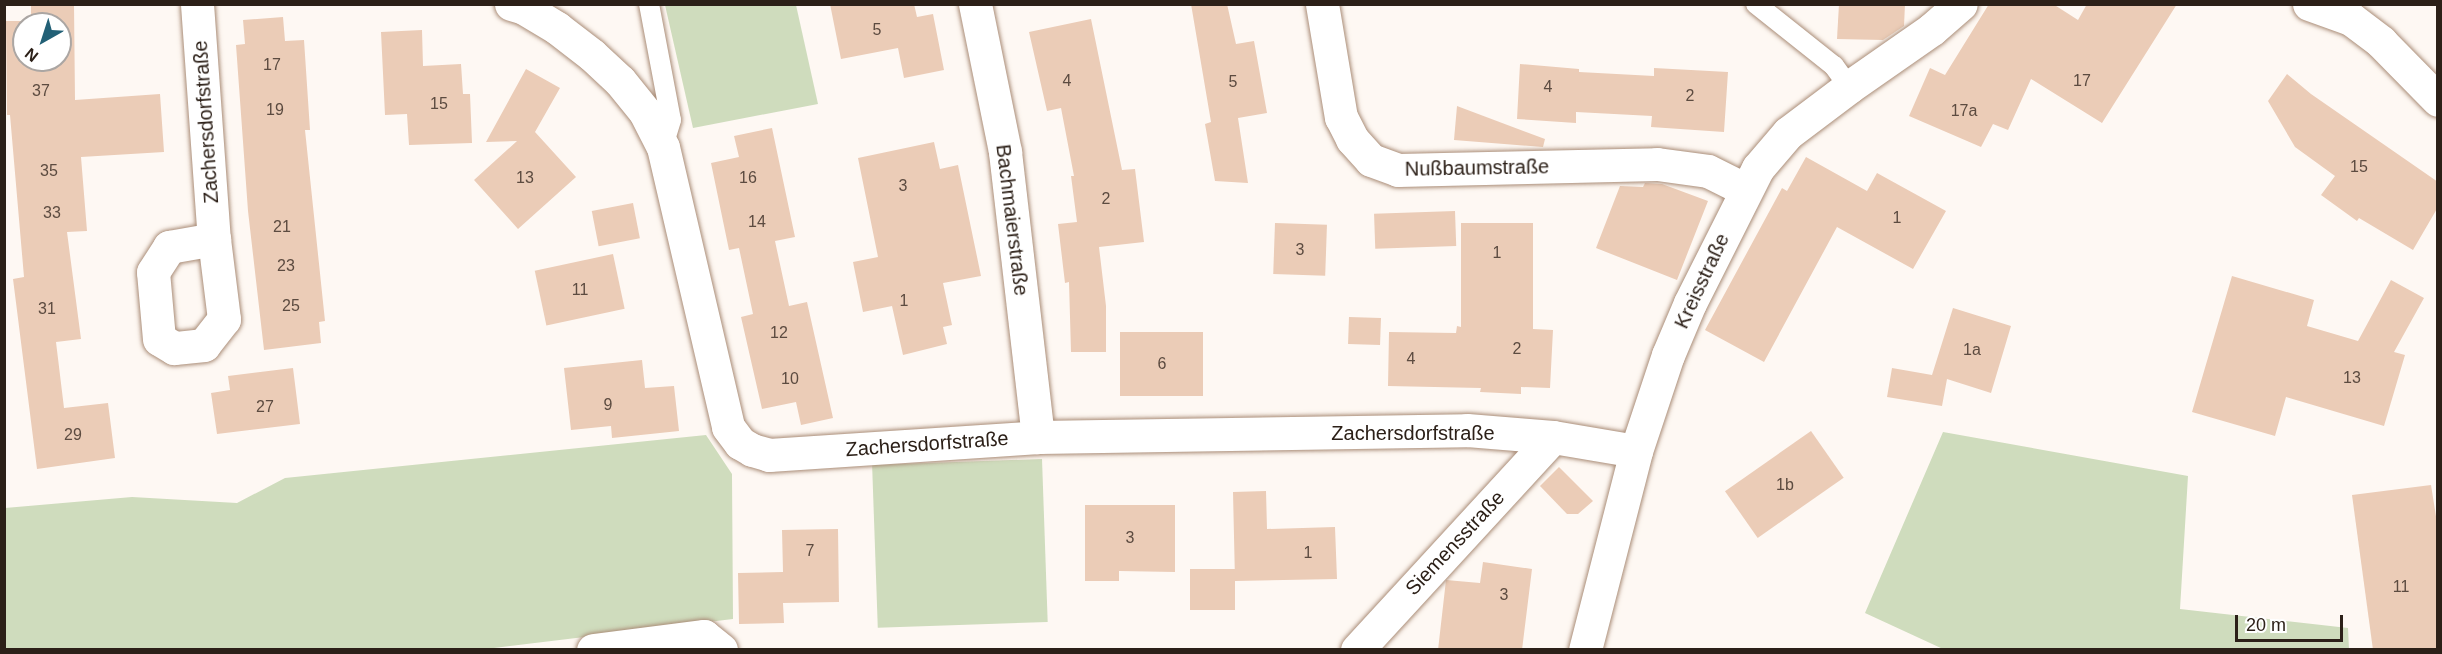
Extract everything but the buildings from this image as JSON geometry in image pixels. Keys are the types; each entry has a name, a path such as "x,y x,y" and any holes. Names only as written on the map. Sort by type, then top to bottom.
{"street":[{"name":"Zachersdorfstraße","path":"197,4 214,239"},
{"name":"Zachersdorfstraße","path":"511,4 524,8 557,28 592,55 620,81 645,112 663,147 728,427 740,443 752,450 770,455 1038,437 1467,430 1553,437 1636,451"},
{"name":"Bachmaierstraße","path":"975,4 1005,152 1038,437"},
{"name":"Nußbaumstraße","path":"1322,4 1341,117 1352,139 1371,160 1398,170 1657,164 1708,171 1746,189"},
{"name":"Kreisstraße","path":"1585,650 1636,451 1668,355 1690,303 1746,189 1765,159 1788,133 1848,87 1932,29 1961,4"},
{"path":"2309,4 2351,19 2381,42 2438,100"},
{"name":"Siemensstraße","path":"1357,650 1553,437"},
{"path":"593,650 704,636 721,650"}],"lane":[{"path":"649,4 671,120 663,147"},
{"path":"1756,4 1834,66 1848,87"}],"green space":[{"path":"665,5 796,5 818,104 693,128"},
{"path":"1943,432 2188,476 2180,609 2348,628 2349,649 1943,649 1865,613"},
{"path":"706,435 732,474 733,619 478,650 5,650 5,508 132,497 237,503 285,478"},
{"path":"1042,459 1048,622 878,628 872,465"}]}
